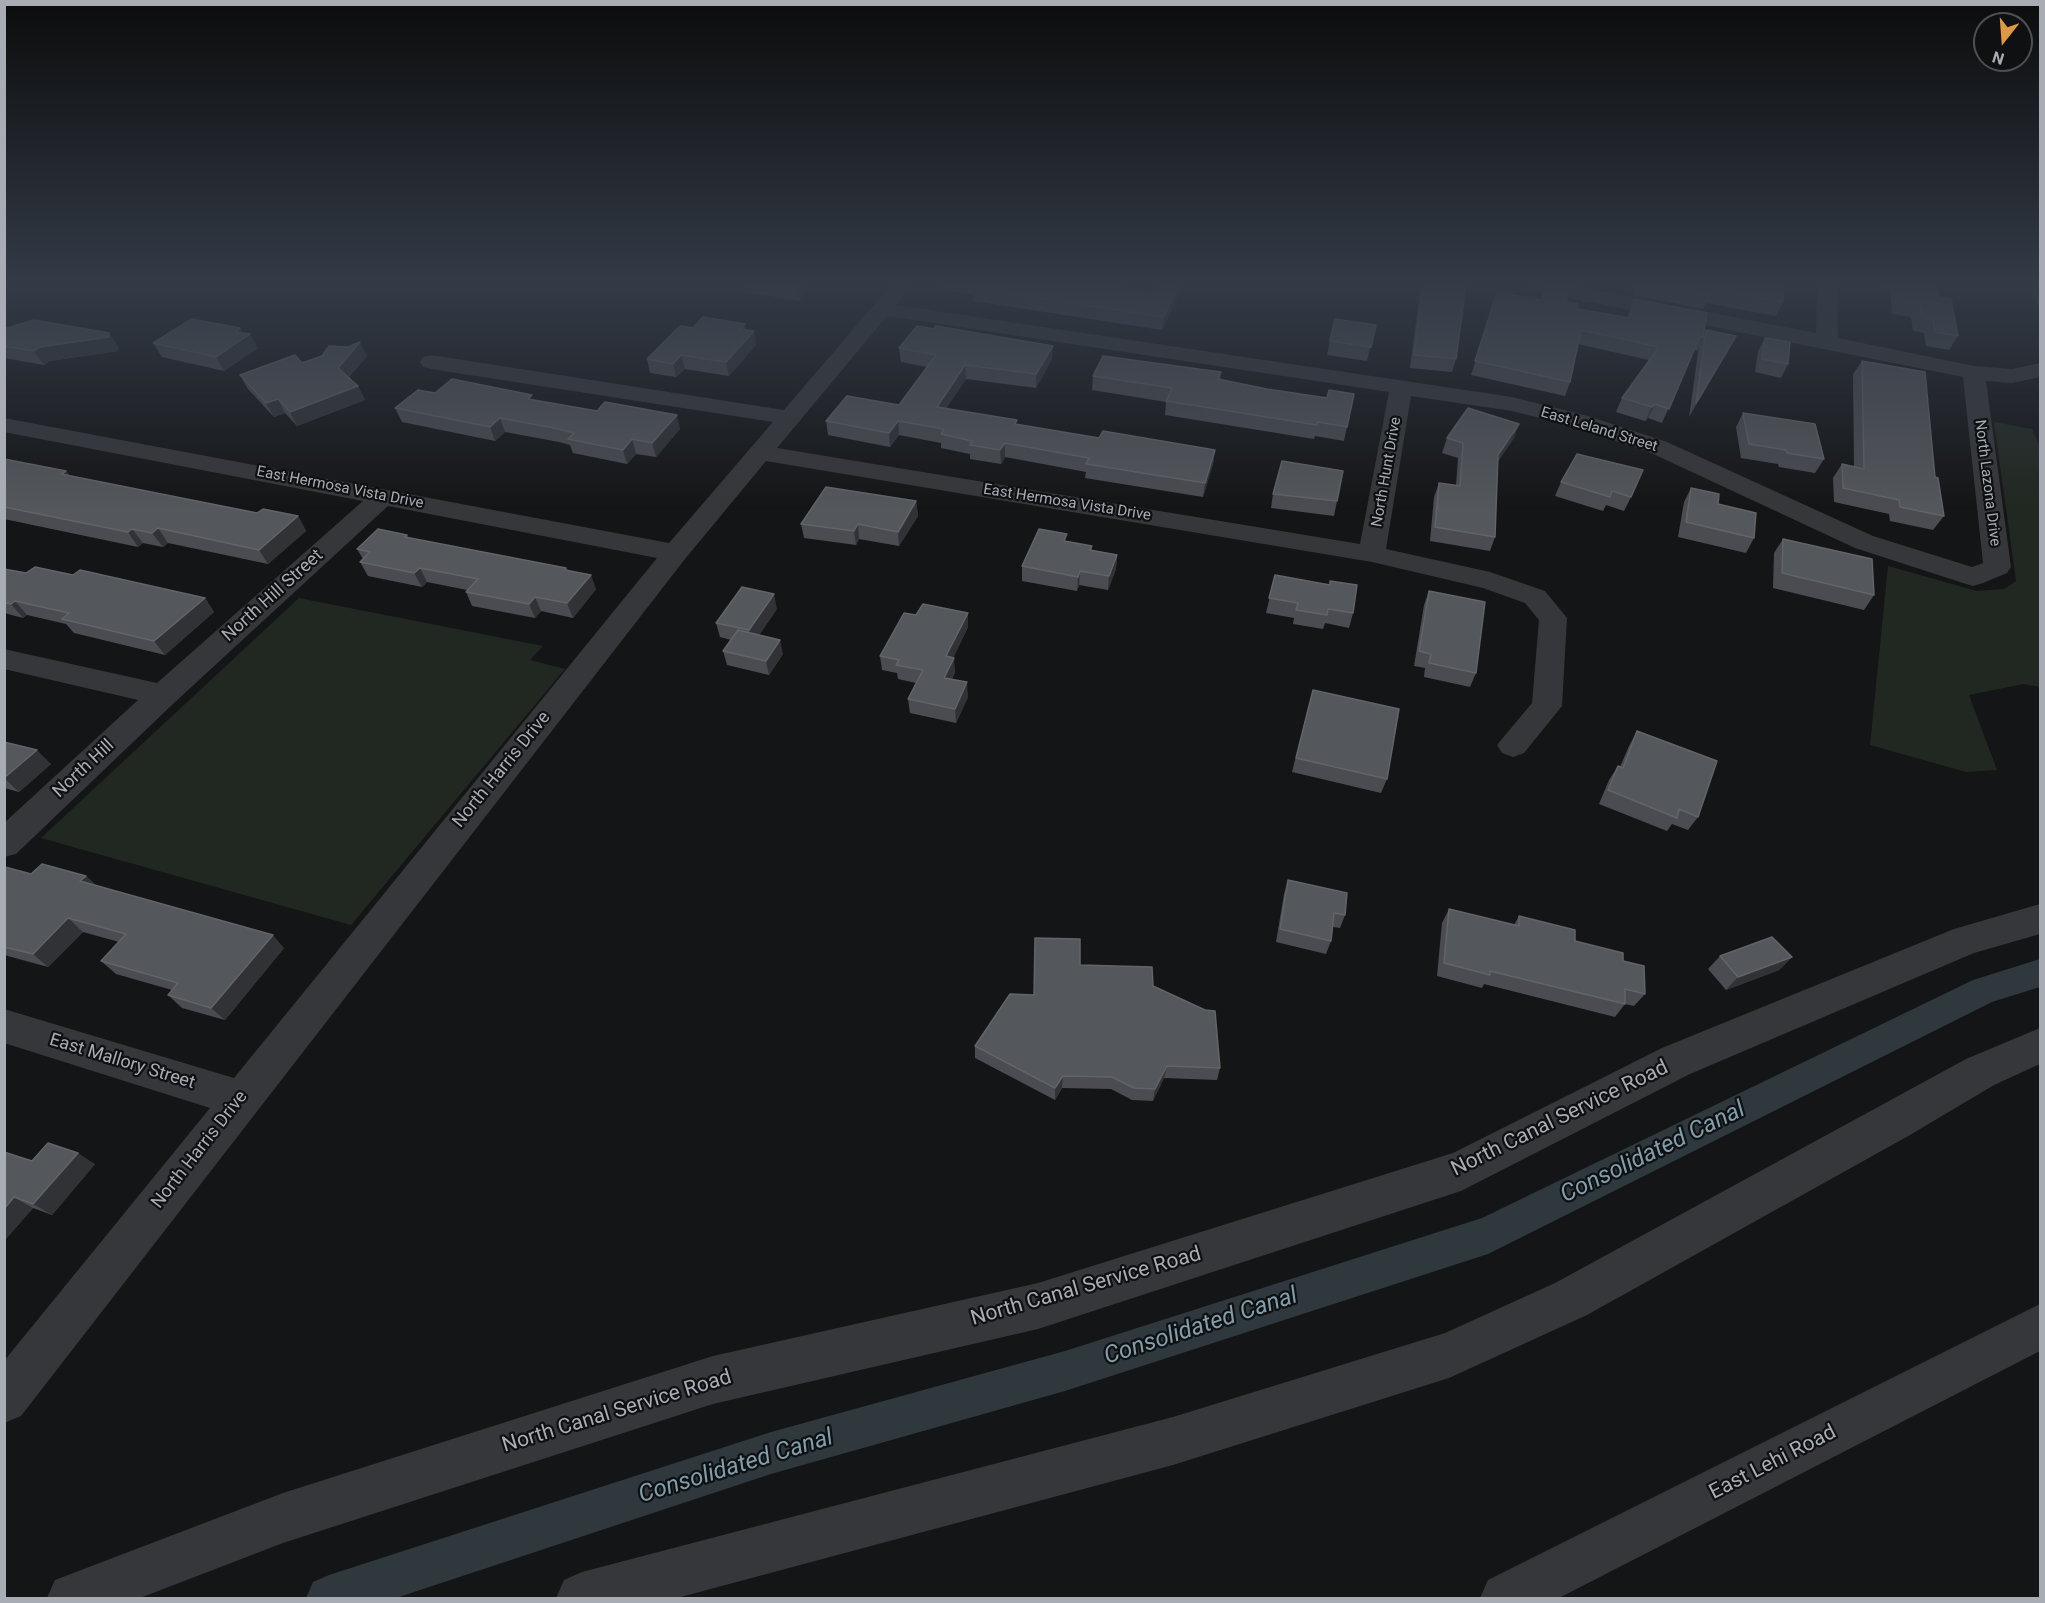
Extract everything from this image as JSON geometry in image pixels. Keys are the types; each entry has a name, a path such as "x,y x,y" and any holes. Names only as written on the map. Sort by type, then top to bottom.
{"street":[{"name":"North Harris Drive","path":"4,1399 675,553 840,360"},
{"name":"East Leland Street","path":"1208,360 1401,390 1512,404 1580,421 1658,447 1864,542 1973,577"},
{"path":"1909,360 1974,374 2012,376 2040,370"},
{"path":"430,362 790,418"},
{"name":"North Lazona Drive","path":"1973,577 1997,567 1974,374"},
{"name":"North Hunt Drive","path":"1372,554 1401,390"},
{"name":"East Hermosa Vista Drive","path":"4,425 675,553"},
{"name":"East Hermosa Vista Drive","path":"761,453 1372,554 1490,581 1535,597 1554,618 1547,706 1513,745"},
{"name":"North Hill Street","path":"163,695 383,496"},
{"path":"4,659 163,695"},
{"name":"North Hill","path":"4,844 163,695"},
{"name":"North Canal Service Road","path":"73,1599 283,1518 713,1380 1038,1306 1461,1171 1676,1061 1967,940 2040,919"},
{"name":"East Mallory Street","path":"4,1026 240,1099"},
{"path":"582,1599 1173,1441 1449,1355 1571,1299 1896,1121 1980,1072 2040,1046"},
{"name":"East Lehi Road","path":"1506,1599 2040,1327"}],"shaded area":[{"path":"1994,422 2032,429 2040,447 2040,687 2023,684 1969,695 1997,770 1966,772 1870,745 1888,566 1977,591 2004,589 2016,581"},
{"path":"299,598 543,646 530,660 565,669 351,925 41,838"}],"building":[{"path":"282,360 299,360 302,363 311,360 345,360 338,368 358,386 290,412 278,399 266,403 240,375"},
{"path":"651,360 677,360 673,364"},
{"path":"932,360 1045,360 1036,374 965,365 937,407 1017,420 1015,424 1099,438 1103,431 1215,450 1205,483 1086,464 1089,458 1005,443 1000,450 970,445 972,441 941,434 944,429 898,421 889,433 826,421 847,396 899,405"},
{"path":"1101,360 1131,360 1221,372 1218,379 1267,389 1327,398 1329,390 1354,394 1347,427 1318,422 1317,425 1166,401 1172,388 1093,376"},
{"path":"1475,360 1575,360 1570,382"},
{"path":"1650,360 1690,360 1669,409 1655,404 1652,407 1622,398"},
{"path":"1702,360 1722,360 1696,403"},
{"path":"1766,360 1788,360 1788,364"},
{"path":"1862,361 1925,372 1935,477 1938,478 1944,516 1900,507 1899,500 1843,488 1842,464 1864,469"},
{"path":"452,379 532,395 528,399 597,411 605,402 677,415 652,443 632,439 623,450 568,439 574,433 500,418 490,427 395,408 418,390 435,393"},
{"path":"1468,408 1519,424 1498,455 1495,537 1435,527 1439,483 1460,486 1463,443 1447,438"},
{"path":"1743,413 1815,424 1824,459 1749,444"},
{"path":"1577,454 1643,470 1631,497 1612,491 1610,497 1561,482"},
{"path":"4,459 66,471 61,474 257,513 263,509 298,516 259,550 158,528 152,533 132,529 128,532 4,507"},
{"path":"1282,461 1343,471 1337,501 1273,494"},
{"path":"826,487 916,501 898,532 858,524 854,531 801,524"},
{"path":"1691,488 1719,494 1718,504 1756,513 1754,538 1686,522"},
{"path":"378,529 407,535 405,537 566,568 565,570 591,575 567,603 535,597 529,604 466,592 478,579 420,568 414,573 360,562 370,552 357,549"},
{"path":"1039,529 1067,534 1064,541 1092,546 1090,550 1117,555 1109,576 1080,571 1078,577 1022,566"},
{"path":"1783,539 1872,559 1874,595 1782,573"},
{"path":"35,567 73,575 80,570 205,598 154,641 62,619 69,613 15,601 11,604 4,602 4,569 26,573"},
{"path":"1275,575 1330,585 1330,581 1357,585 1353,613 1328,609 1327,615 1296,610 1298,603 1269,598"},
{"path":"742,587 774,594 749,630 716,623"},
{"path":"1429,591 1485,602 1476,673 1429,663 1431,654 1419,651"},
{"path":"923,604 968,613 946,656 954,658 944,678 967,682 955,709 908,699 923,670 896,665 899,660 880,656 904,613 916,615"},
{"path":"738,630 780,640 766,661 723,651"},
{"path":"1313,690 1399,709 1387,779 1296,758"},
{"path":"1637,731 1717,761 1698,817 1679,809 1677,818 1608,790 1618,766 1623,768"},
{"path":"4,742 37,750 4,778"},
{"path":"42,864 86,876 80,881 273,935 211,1008 168,995 178,983 101,961 126,934 68,918 33,954 4,947 4,868 31,874"},
{"path":"1288,880 1347,893 1345,915 1334,913 1331,941 1280,929"},
{"path":"1449,909 1519,926 1519,916 1575,930 1575,941 1623,953 1623,961 1644,966 1645,994 1625,989 1625,1004 1490,971 1490,975 1444,963"},
{"path":"1772,937 1792,957 1738,977 1720,956"},
{"path":"1035,938 1080,939 1080,965 1152,967 1153,986 1205,1010 1215,1011 1220,1068 1167,1066 1155,1089 1134,1088 1112,1077 1063,1076 1055,1088 975,1046 1010,994 1034,995"},
{"path":"48,1143 78,1153 33,1204 14,1197 4,1209 4,1152 32,1161"}],"waterway":[{"name":"Consolidated Canal","path":"329,1598 771,1453 1065,1371 1488,1235 1984,990 2040,973"}]}
